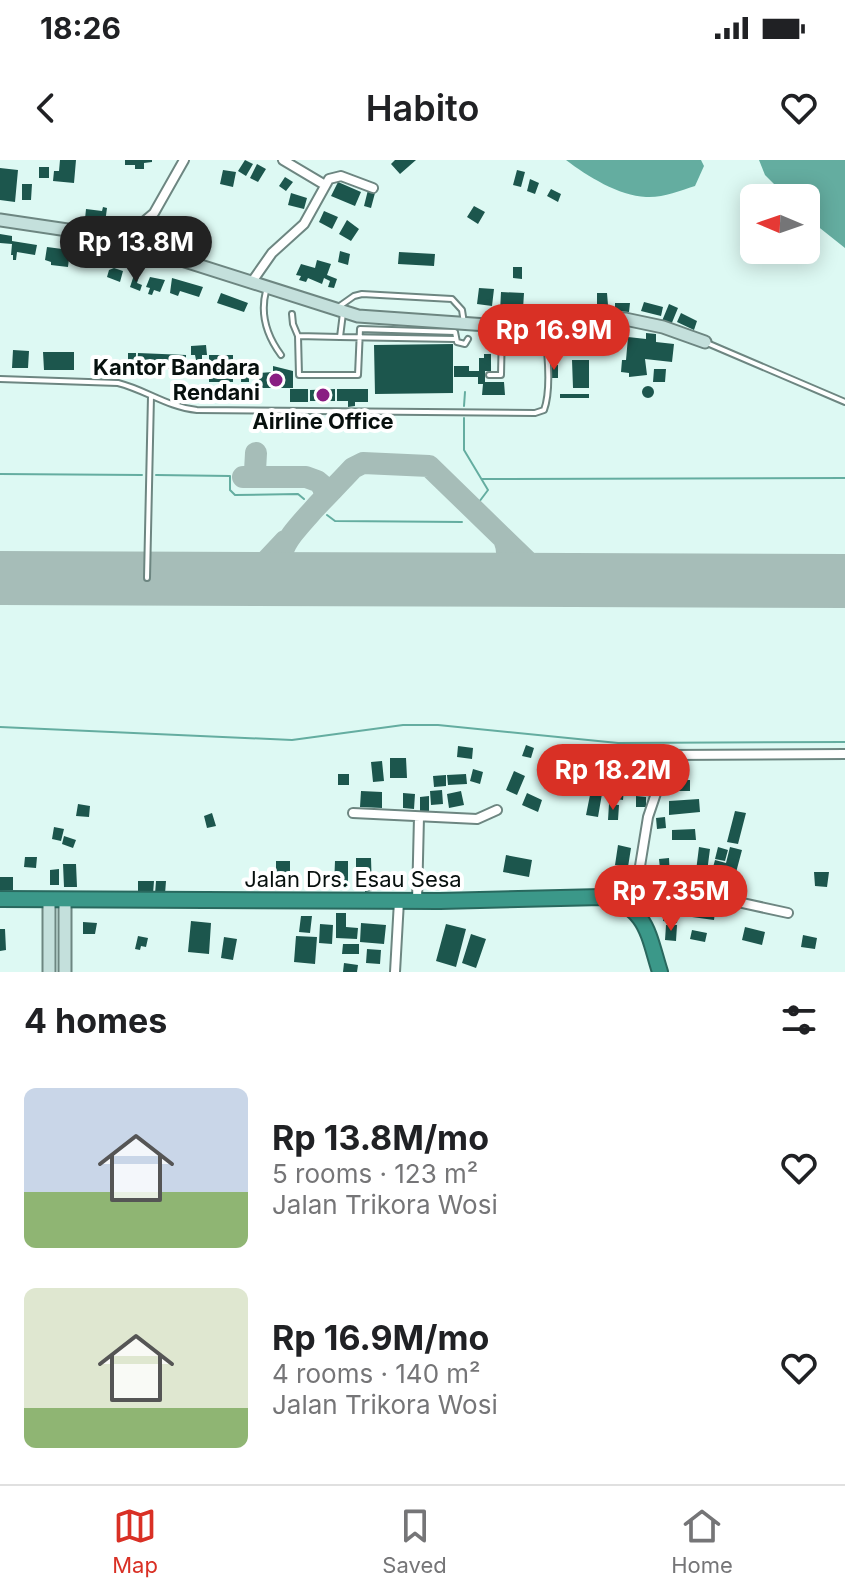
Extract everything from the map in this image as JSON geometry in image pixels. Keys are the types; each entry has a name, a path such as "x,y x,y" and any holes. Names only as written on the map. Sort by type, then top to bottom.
{"highway":[{"name":"Jalan Drs. Esau Sesa","path":"0,899 417,901 597,897 634,902"},
{"path":"634,902 660,972"}],"street":[{"path":"128,243 141,224 154,213 184,160"},
{"path":"283,160 325,185"},
{"path":"251,283 272,253 304,224 329,179 339,176 373,188"},
{"path":"0,220 128,243 267,288 295,307 339,310 368,317 467,330 502,325 625,319 663,327 705,342"},
{"path":"634,902 648,817 669,755 845,754"},
{"path":"353,813 477,819 497,810"},
{"path":"417,901 419,817"},
{"path":"634,902 670,884 685,884 724,899 788,913"},
{"path":"49,899 49,972"},
{"path":"65,899 65,972"},
{"path":"395,972 399,901"}],"lane":[{"path":"267,288 265,323 281,355"},
{"path":"298,336 359,338 455,339 463,345 467,330 462,310 452,299 362,294 354,296 339,310 340,337"},
{"path":"295,307 293,324 298,336 299,375 358,375 360,329 455,332 455,339"},
{"path":"0,379 109,382 134,387 165,404 197,410 535,413 544,410 547,400 544,324"},
{"path":"489,375 501,375 502,325"},
{"path":"705,342 845,402"},
{"path":"147,578 151,396"}],"shaded area":[{"path":"566,160 701,160 704,166 695,186 646,197 614,189"},
{"path":"759,160 845,160 845,248 820,228 820,184 774,184 765,175"}],"building":[{"path":"60,160 76,160 74,183 53,181 54,171 59,171"},
{"path":"125,160 152,162 144,163 144,169 135,169 135,165 125,165"},
{"path":"245,160 253,164 246,176 238,171"},
{"path":"395,160 416,160 400,174 391,164"},
{"path":"257,164 266,169 258,182 250,178"},
{"path":"39,167 49,167 49,178 39,178"},
{"path":"0,168 18,170 15,202 0,200"},
{"path":"223,170 236,172 233,187 220,184"},
{"path":"517,170 525,172 521,187 513,185"},
{"path":"285,177 293,182 286,191 279,186"},
{"path":"530,179 539,183 535,194 527,191"},
{"path":"338,182 361,192 355,206 331,196"},
{"path":"22,184 32,184 31,200 22,200"},
{"path":"551,189 561,194 558,202 547,196"},
{"path":"368,190 375,193 371,208 364,206"},
{"path":"291,193 307,198 304,209 288,205"},
{"path":"474,206 485,212 478,224 467,217"},
{"path":"103,207 107,208 105,223 85,219 86,209 102,211"},
{"path":"324,211 338,217 332,229 319,222"},
{"path":"347,220 359,229 351,241 339,234"},
{"path":"0,234 12,236 12,241 37,245 35,255 17,252 16,260 13,260 12,244 0,243"},
{"path":"86,245 102,246 98,263 88,260 89,252 85,251"},
{"path":"47,247 70,250 68,267 51,265 45,260"},
{"path":"340,251 350,254 348,265 338,262"},
{"path":"399,252 435,254 434,266 398,264"},
{"path":"317,260 331,264 327,275 337,279 334,288 328,287 330,281 324,278 322,284 308,278 306,282 299,280 301,276 296,275 301,264 315,268"},
{"path":"513,267 522,267 522,279 513,278"},
{"path":"109,270 123,271 120,282 107,277"},
{"path":"134,275 139,277 137,283 142,285 140,291 130,287"},
{"path":"150,277 165,280 160,292 154,290 152,295 148,294 150,288 146,287"},
{"path":"172,278 203,287 199,297 180,291 178,296 170,293"},
{"path":"479,288 494,289 492,306 477,304"},
{"path":"501,292 524,293 523,309 511,308 510,313 500,312"},
{"path":"221,293 248,303 244,312 217,303"},
{"path":"597,293 607,293 608,305 597,305"},
{"path":"644,302 663,307 661,316 641,311"},
{"path":"615,303 630,303 629,312 615,311"},
{"path":"669,304 678,308 671,325 662,321"},
{"path":"681,313 697,321 694,330 677,322"},
{"path":"646,333 656,334 656,342 674,344 672,362 645,359 647,375 629,377 629,373 621,372 622,360 626,360 628,337 646,339"},
{"path":"453,344 453,393 375,394 374,345"},
{"path":"206,345 207,355 202,355 202,360 196,360 195,355 191,355 191,346"},
{"path":"13,350 29,351 28,368 12,368"},
{"path":"43,352 74,352 74,370 44,370"},
{"path":"128,353 136,353 136,368 128,367"},
{"path":"138,353 186,355 186,369 137,368"},
{"path":"484,354 491,354 491,371 485,371 485,382 504,382 505,395 482,395 483,384 478,384 478,377 454,377 454,366 469,366 469,371 479,371 479,358 484,358"},
{"path":"209,355 233,355 233,382 209,382"},
{"path":"572,360 589,360 589,388 573,388"},
{"path":"242,361 249,361 249,382 241,382"},
{"path":"551,365 558,365 558,378 551,378"},
{"name":"Kantor Bandara Rendani","path":"273,366 293,371 293,388 259,388 259,373 273,372"},
{"path":"654,369 666,369 665,382 653,382"},
{"path":"648,386 654,392 648,398 642,392"},
{"path":"290,389 308,389 308,402 290,402"},
{"name":"Airline Office","path":"335,389 335,401 310,401 310,390"},
{"path":"337,389 368,389 368,402 355,402 355,406 348,407 348,401 337,401"},
{"path":"560,394 589,394 589,398 560,398"},
{"path":"526,745 534,748 531,758 522,756"},
{"path":"458,746 473,748 472,759 457,757"},
{"path":"390,758 406,758 407,778 390,778"},
{"path":"382,761 384,781 373,782 371,762"},
{"path":"473,769 483,772 480,784 470,781"},
{"path":"514,771 525,776 517,795 506,790"},
{"path":"338,774 349,774 349,785 338,785"},
{"path":"466,774 467,784 448,785 447,775"},
{"path":"446,775 446,786 434,787 433,776"},
{"path":"593,780 604,782 598,817 586,815"},
{"path":"676,780 690,780 690,791 675,791"},
{"path":"626,784 642,785 642,791 626,792"},
{"path":"612,787 624,789 623,800 610,798"},
{"path":"442,790 443,804 431,805 430,791"},
{"path":"361,791 382,792 382,808 360,807"},
{"path":"461,791 464,805 449,808 447,794"},
{"path":"403,793 415,794 414,809 403,808"},
{"path":"527,793 542,800 538,812 522,805"},
{"path":"429,796 429,813 420,813 420,797"},
{"path":"636,796 646,797 646,807 636,807"},
{"path":"699,799 700,812 669,815 669,801"},
{"path":"78,804 90,806 89,817 76,816"},
{"path":"609,804 619,805 618,820 608,820"},
{"path":"735,811 746,813 738,844 727,842"},
{"path":"212,813 216,826 207,828 204,816"},
{"path":"665,817 666,828 657,829 656,818"},
{"path":"54,827 64,829 61,841 52,839"},
{"path":"695,829 696,840 672,840 672,830"},
{"path":"64,836 76,840 73,848 62,844"},
{"path":"618,845 631,848 628,867 615,865"},
{"path":"699,847 710,849 707,872 696,871"},
{"path":"718,847 728,850 725,861 715,859"},
{"path":"730,847 742,850 734,880 722,877 720,885 709,882 715,860 726,863"},
{"path":"506,855 532,860 529,877 503,872"},
{"path":"25,857 37,857 36,868 24,867"},
{"path":"356,858 371,858 372,891 365,892 365,887 356,888"},
{"path":"669,858 670,877 661,878 659,859"},
{"path":"276,861 290,861 290,877 276,877"},
{"path":"335,861 348,861 348,886 334,886"},
{"path":"63,864 76,864 77,887 64,887"},
{"path":"59,869 59,885 50,885 50,870"},
{"path":"814,872 829,872 827,887 815,886"},
{"path":"0,877 13,877 13,890 0,890"},
{"path":"138,881 154,881 153,894 138,894"},
{"path":"156,881 166,881 165,894 155,894"},
{"path":"671,898 685,901 684,909 670,907"},
{"path":"695,901 716,905 714,920 692,917"},
{"path":"664,912 678,914 677,923 663,921"},
{"path":"336,913 346,913 346,927 358,928 357,939 336,938"},
{"path":"301,916 312,916 310,933 299,932"},
{"path":"191,921 211,923 209,954 188,952"},
{"path":"83,922 97,923 95,934 83,934"},
{"path":"361,923 386,925 384,944 360,942"},
{"path":"320,924 333,925 332,944 319,943"},
{"path":"446,924 466,929 456,967 436,961"},
{"path":"666,925 677,925 676,941 665,940"},
{"path":"745,927 765,932 762,945 742,940"},
{"path":"0,929 5,929 6,950 0,951"},
{"path":"692,930 707,933 705,942 690,939"},
{"path":"471,934 486,939 476,968 462,963"},
{"path":"803,935 817,938 815,949 801,947"},
{"path":"138,936 148,938 146,947 141,946 140,950 135,949"},
{"path":"296,936 317,937 315,964 294,962"},
{"path":"224,937 237,939 233,960 221,958"},
{"path":"343,944 359,944 359,954 342,954"},
{"path":"367,949 381,950 380,964 366,963"},
{"path":"344,963 358,965 357,972 343,972"}],"waterway":[{"path":"464,406 465,392"},
{"path":"464,418 464,450 488,490 479,502"},
{"path":"0,474 142,475"},
{"path":"156,475 230,476 230,490 235,495 298,494 304,499"},
{"path":"482,479 845,478"},
{"path":"327,515 335,521 462,522"},
{"path":"0,727 292,740 403,725 438,725 618,743 845,742"}],"taxiway":[{"path":"250,477 255,471 256,453"},
{"path":"319,579 287,569 282,561 287,541 353,468 363,463 429,466 537,571 556,580"},
{"path":"243,477 306,477 323,486 325,497"},
{"path":"492,580 506,561 504,539"},
{"path":"243,579 255,573 285,541"},
{"path":"0,572 16,578"}],"runway":[{"path":"0,578 845,581"}],"place":[{"name":"Kantor Bandara Rendani","path":"276,380"},
{"name":"Airline Office","path":"323,395"}]}
